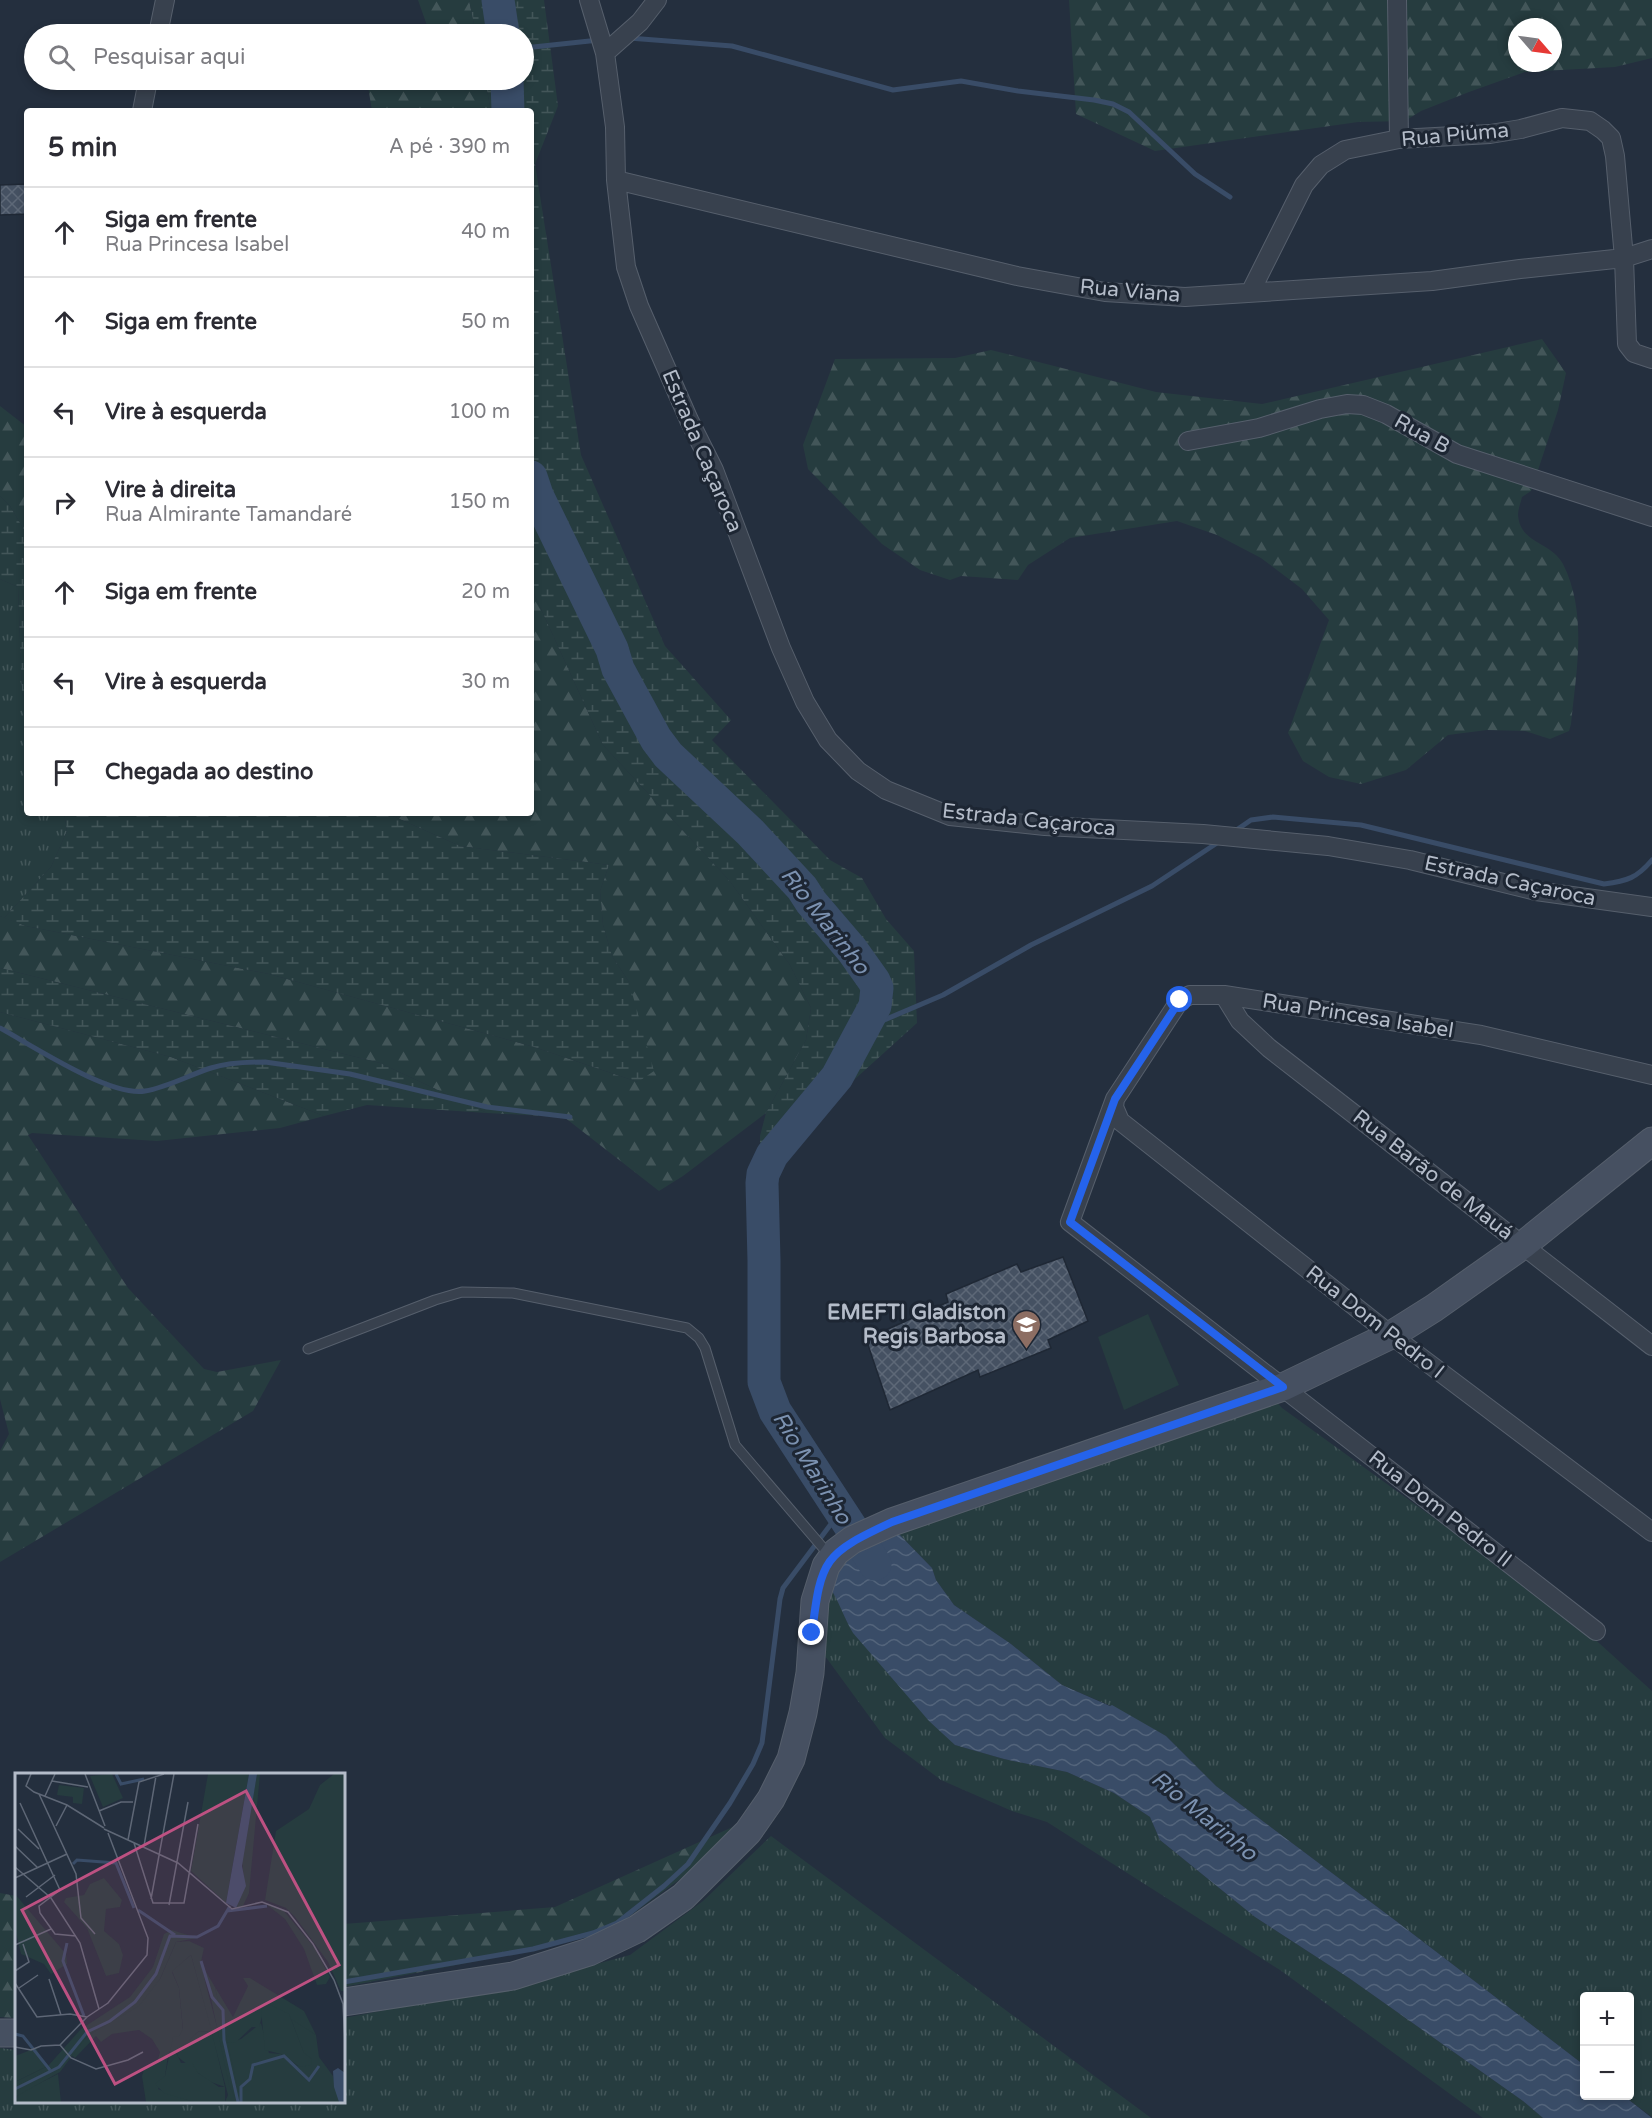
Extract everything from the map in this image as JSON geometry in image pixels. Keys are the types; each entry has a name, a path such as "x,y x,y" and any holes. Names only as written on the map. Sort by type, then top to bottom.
{"main road":[{"path":"345,2002 513,1976 589,1952 637,1929 683,1897 748,1832 771,1799 791,1759 810,1673 816,1601 822,1575 834,1554 852,1540 892,1522 1283,1387 1391,1335 1434,1308 1523,1245 1650,1146"}],"street":[{"path":"160,24 165,0"},
{"name":"Estrada Caçaroca","path":"589,0 605,53 615,128 616,180 626,267 639,306 688,420 714,470 781,648 805,702 828,740 858,771 886,790 950,816 1044,826 1248,838 1328,846 1410,861 1536,891 1652,907"},
{"path":"605,53 640,22 657,0"},
{"path":"1397,0 1399,139"},
{"path":"143,108 146,90"},
{"name":"Rua Piúma","path":"1251,291 1304,185 1321,165 1345,150 1399,139 1490,134 1521,129 1562,118 1590,122 1611,138 1615,156 1624,258 1628,344 1634,353 1652,359"},
{"name":"Rua Viana","path":"616,180 1017,276 1105,292 1185,297 1432,281 1624,258 1652,249"},
{"name":"Rua B","path":"1188,441 1259,428 1320,409 1347,404 1364,405 1386,414 1457,454 1652,517"},
{"name":"Rua Princesa Isabel","path":"1115,1099 1180,1000 1190,995 1224,995 1481,1035 1652,1075"},
{"name":"Rua Barão de Mauá","path":"1224,995 1240,1021 1252,1034 1652,1346"},
{"name":"Rua Dom Pedro I","path":"1115,1099 1114,1107 1120,1121 1391,1335 1652,1532"},
{"name":"Rua Dom Pedro II","path":"1115,1099 1070,1222 1596,1632"}],"lane":[{"path":"308,1349 435,1300 462,1292 513,1293 687,1328 699,1338 705,1348 735,1445 834,1554"}],"green space":[{"path":"418,0 469,0 474,24 426,24"},
{"path":"469,0 544,0 558,106 535,164 581,455 665,646 731,720 712,740 830,860 862,878 886,919 914,951 917,1023 802,1127 760,1183 760,1136 766,1113 806,1040 811,1008 790,965 729,880 603,745 534,594 534,108 490,108 487,90 534,90 534,24 474,24"},
{"path":"1069,0 1652,0 1652,58 1615,67 1562,70 1562,18 1508,18 1508,72 1525,72 1421,111 1405,121 1358,122 1155,151 1076,114"},
{"path":"369,90 487,90 490,108 372,108"},
{"path":"1542,339 1566,373 1558,410 1531,491 1522,497 1518,515 1524,532 1558,556 1571,583 1576,603 1577,664 1569,731 1550,739 1525,731 1487,730 1448,735 1406,770 1361,784 1329,777 1303,761 1288,733 1329,620 1302,589 1261,558 1217,535 1177,521 1070,538 1028,565 1018,580 961,576 950,580 920,570 882,544 808,469 803,445 835,359 955,358 991,350 1156,392 1262,404"},
{"path":"0,406 24,425 24,530 10,506 0,496"},
{"path":"0,496 10,506 24,530 24,697 22,693 18,587 0,579"},
{"path":"0,579 18,587 22,693 24,697 24,816 64,816 67,831 51,867 4,918 0,916"},
{"path":"534,594 603,745 729,880 790,965 811,1008 806,1040 766,1113 683,1176 659,1191 564,1117 487,1113 380,1063 0,968 0,916 26,926 269,974 531,1046 638,1082 629,982 612,956 603,925 600,891 609,865 460,846 393,816 534,816"},
{"path":"64,816 393,816 460,846 609,865 600,891 603,925 612,956 629,982 654,1071 638,1082 531,1046 269,974 26,926 4,918 51,867 67,831"},
{"path":"0,968 380,1063 487,1113 367,1105 324,1116 171,1057 0,1012"},
{"path":"0,1012 171,1057 324,1116 280,1128 157,1141 32,1133 28,1135 128,1288 204,1369 217,1372 281,1360 253,1411 0,1562 0,1451 9,1434 0,1399"},
{"path":"1148,1314 1179,1385 1124,1410 1098,1337"},
{"path":"1274,1399 1282,1408 1568,1615 1652,1691 1652,2117 1629,2100 1634,2100 1634,1992 1580,1992 1580,2062 1216,1786 1166,1736 1111,1706 1062,1685 1011,1644 954,1605 936,1580 932,1568 899,1534 1144,1439"},
{"path":"829,1586 840,1603 847,1622 955,1745 1004,1759 1067,1772 1114,1793 1150,1817 1160,1840 1255,1917 1349,1978 1523,2101 1543,2118 1483,2118 1280,1970 1047,1822 1012,1811 941,1780 885,1738 817,1645"},
{"path":"737,1825 683,1877 616,1926 518,1953 345,1987 345,1924 555,1907"},
{"path":"771,1836 1151,2118 0,2118 0,2048 15,2050 15,2103 345,2103 345,2018 526,1983 630,1955 703,1901"},
{"path":"0,1893 15,1896 15,2018 0,2017"}],"water":[{"path":"899,1534 932,1568 936,1580 954,1605 1011,1644 1062,1685 1112,1705 1166,1736 1216,1786 1580,2062 1580,2100 1629,2100 1652,2118 1543,2118 1523,2101 1349,1978 1255,1917 1160,1840 1150,1817 1114,1793 1067,1772 1004,1759 955,1745 929,1721 853,1633 829,1586 848,1558"}],"building":[{"path":"24,184 24,214 0,215 0,185"},
{"path":"1063,1257 1088,1321 1048,1340 1051,1348 980,1377 978,1370 890,1410 866,1339 948,1302 946,1294 1017,1264 1021,1272"}],"waterway":[{"name":"Rio Marinho","path":"498,0 502,24"},
{"path":"629,38 732,46 893,90 961,81 1113,104 1129,112 1195,174 1230,197"},
{"path":"534,47 599,40"},
{"name":"Rio Marinho","path":"507,90 508,108"},
{"name":"Rio Marinho","path":"534,486 612,649 618,669 656,739 668,755 750,832 802,888 852,950 877,988 875,1006 837,1077 772,1155 763,1174 762,1183 764,1382 775,1411 875,1564"},
{"path":"1235,831 1251,820 1273,817 1361,825 1604,884 1631,878 1652,860"},
{"path":"863,1029 943,995 1031,945 1152,886 1220,841"},
{"path":"0,1028 92,1078 130,1091 154,1089 217,1066 265,1062 350,1074 487,1107 570,1117"},
{"path":"345,1982 533,1949 593,1933 617,1923 688,1864 730,1803 753,1764 762,1743 783,1588 840,1512"}],"place":[{"name":"EMEFTI Gladiston Regis Barbosa","path":"1027,1350"}],"route":[{"path":"812,1633 822,1575 831,1557 852,1540 892,1522 1283,1387 1070,1222 1115,1099 1180,1000"}]}
